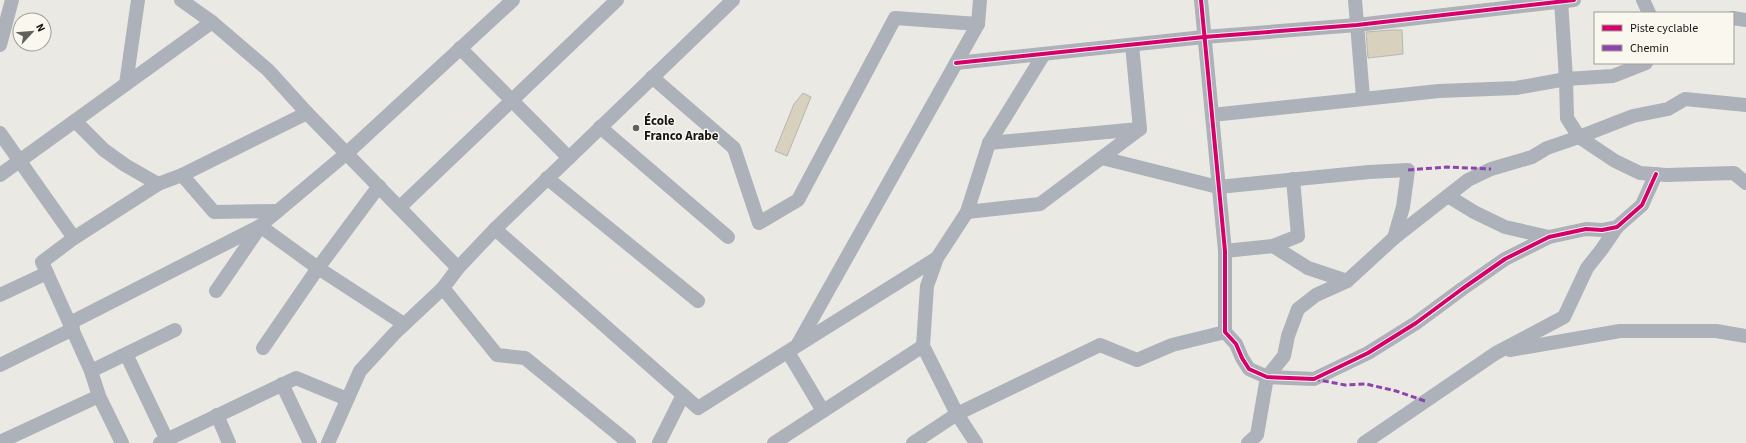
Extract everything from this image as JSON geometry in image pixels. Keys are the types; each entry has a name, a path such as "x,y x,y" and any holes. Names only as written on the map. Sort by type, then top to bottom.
{"street":[{"path":"0,45 12,0"},
{"path":"126,84 138,0"},
{"path":"181,0 212,22 268,70 307,113 458,268"},
{"path":"0,365 260,226 347,153 513,0"},
{"path":"400,208 617,0"},
{"path":"328,443 360,371 404,324 443,288 458,268 547,178 733,0"},
{"path":"792,349 978,24 980,0"},
{"path":"1201,0 1225,251 1225,332 1236,344 1249,369 1267,378 1314,379 1368,353 1416,323 1505,259 1548,237 1586,229 1602,230 1617,227"},
{"path":"1355,0 1363,97"},
{"path":"956,63 1204,37 1357,25 1561,0 1574,0"},
{"path":"1561,0 1567,118 1579,137 1615,161 1640,173 1734,173 1746,183"},
{"path":"1643,0 1649,12"},
{"path":"652,78 734,148 759,223 798,200 896,18 978,24"},
{"path":"1734,18 1746,20"},
{"path":"0,175 212,22"},
{"path":"1132,45 1140,129"},
{"path":"460,48 569,158"},
{"path":"976,443 957,414 923,346 926,286 937,258 967,212 989,143 1044,54"},
{"path":"1212,115 1363,97 1439,90 1516,88 1566,79 1613,76 1643,64"},
{"path":"1254,440 1267,378 1284,356 1288,336 1298,309 1316,295 1346,281 1394,238 1468,180 1491,169 1532,157 1547,148 1633,116 1668,109 1685,99 1746,105"},
{"path":"122,443 99,396 91,371 72,326 42,262 74,238 158,184 182,175 307,113"},
{"path":"75,121 104,150 158,184"},
{"path":"600,127 728,237"},
{"path":"989,143 1140,129"},
{"path":"967,212 1040,204 1140,129"},
{"path":"0,133 74,238"},
{"path":"1102,158 1218,187 1369,172 1408,170 1403,207 1394,238"},
{"path":"1364,443 1496,353 1564,317 1587,268 1617,227 1642,205 1656,174"},
{"path":"182,175 214,212 278,211"},
{"path":"547,178 698,301"},
{"path":"1225,251 1273,246 1298,236 1293,179"},
{"path":"263,348 318,268 379,186"},
{"path":"1448,196 1474,212 1505,227 1548,237"},
{"path":"260,226 318,268 404,324"},
{"path":"216,291 260,226"},
{"path":"495,230 698,408 937,258"},
{"path":"1273,246 1308,268 1346,281"},
{"path":"0,295 47,273"},
{"path":"443,288 497,355 525,358 629,443"},
{"path":"91,371 174,330"},
{"path":"1496,353 1620,331 1716,331 1746,336"},
{"path":"913,443 957,414 1100,345 1137,360 1172,345 1225,332"},
{"path":"774,443 923,346"},
{"path":"792,349 823,411"},
{"path":"126,354 163,441 296,378 347,399"},
{"path":"282,384 310,443"},
{"path":"658,443 683,395"},
{"path":"0,442 99,396"},
{"path":"217,415 229,443"}],"building":[{"path":"1402,30 1403,54 1368,58 1366,32"},
{"path":"803,93 811,97 787,156 775,151 794,104"}],"marked path":[{"path":"1408,170 1447,167 1491,169"},
{"path":"1314,379 1345,385 1366,384 1396,391 1425,401"}],"cycle path":[{"path":"1201,0 1225,251 1225,332 1236,344 1249,369 1267,377 1314,379 1368,353 1416,323 1505,259 1549,237 1586,229 1602,230 1617,227 1642,205 1656,174"},
{"path":"956,63 1204,37 1357,25 1574,0"}],"place":[{"name":"École Franco Arabe","path":"636,128"}]}
